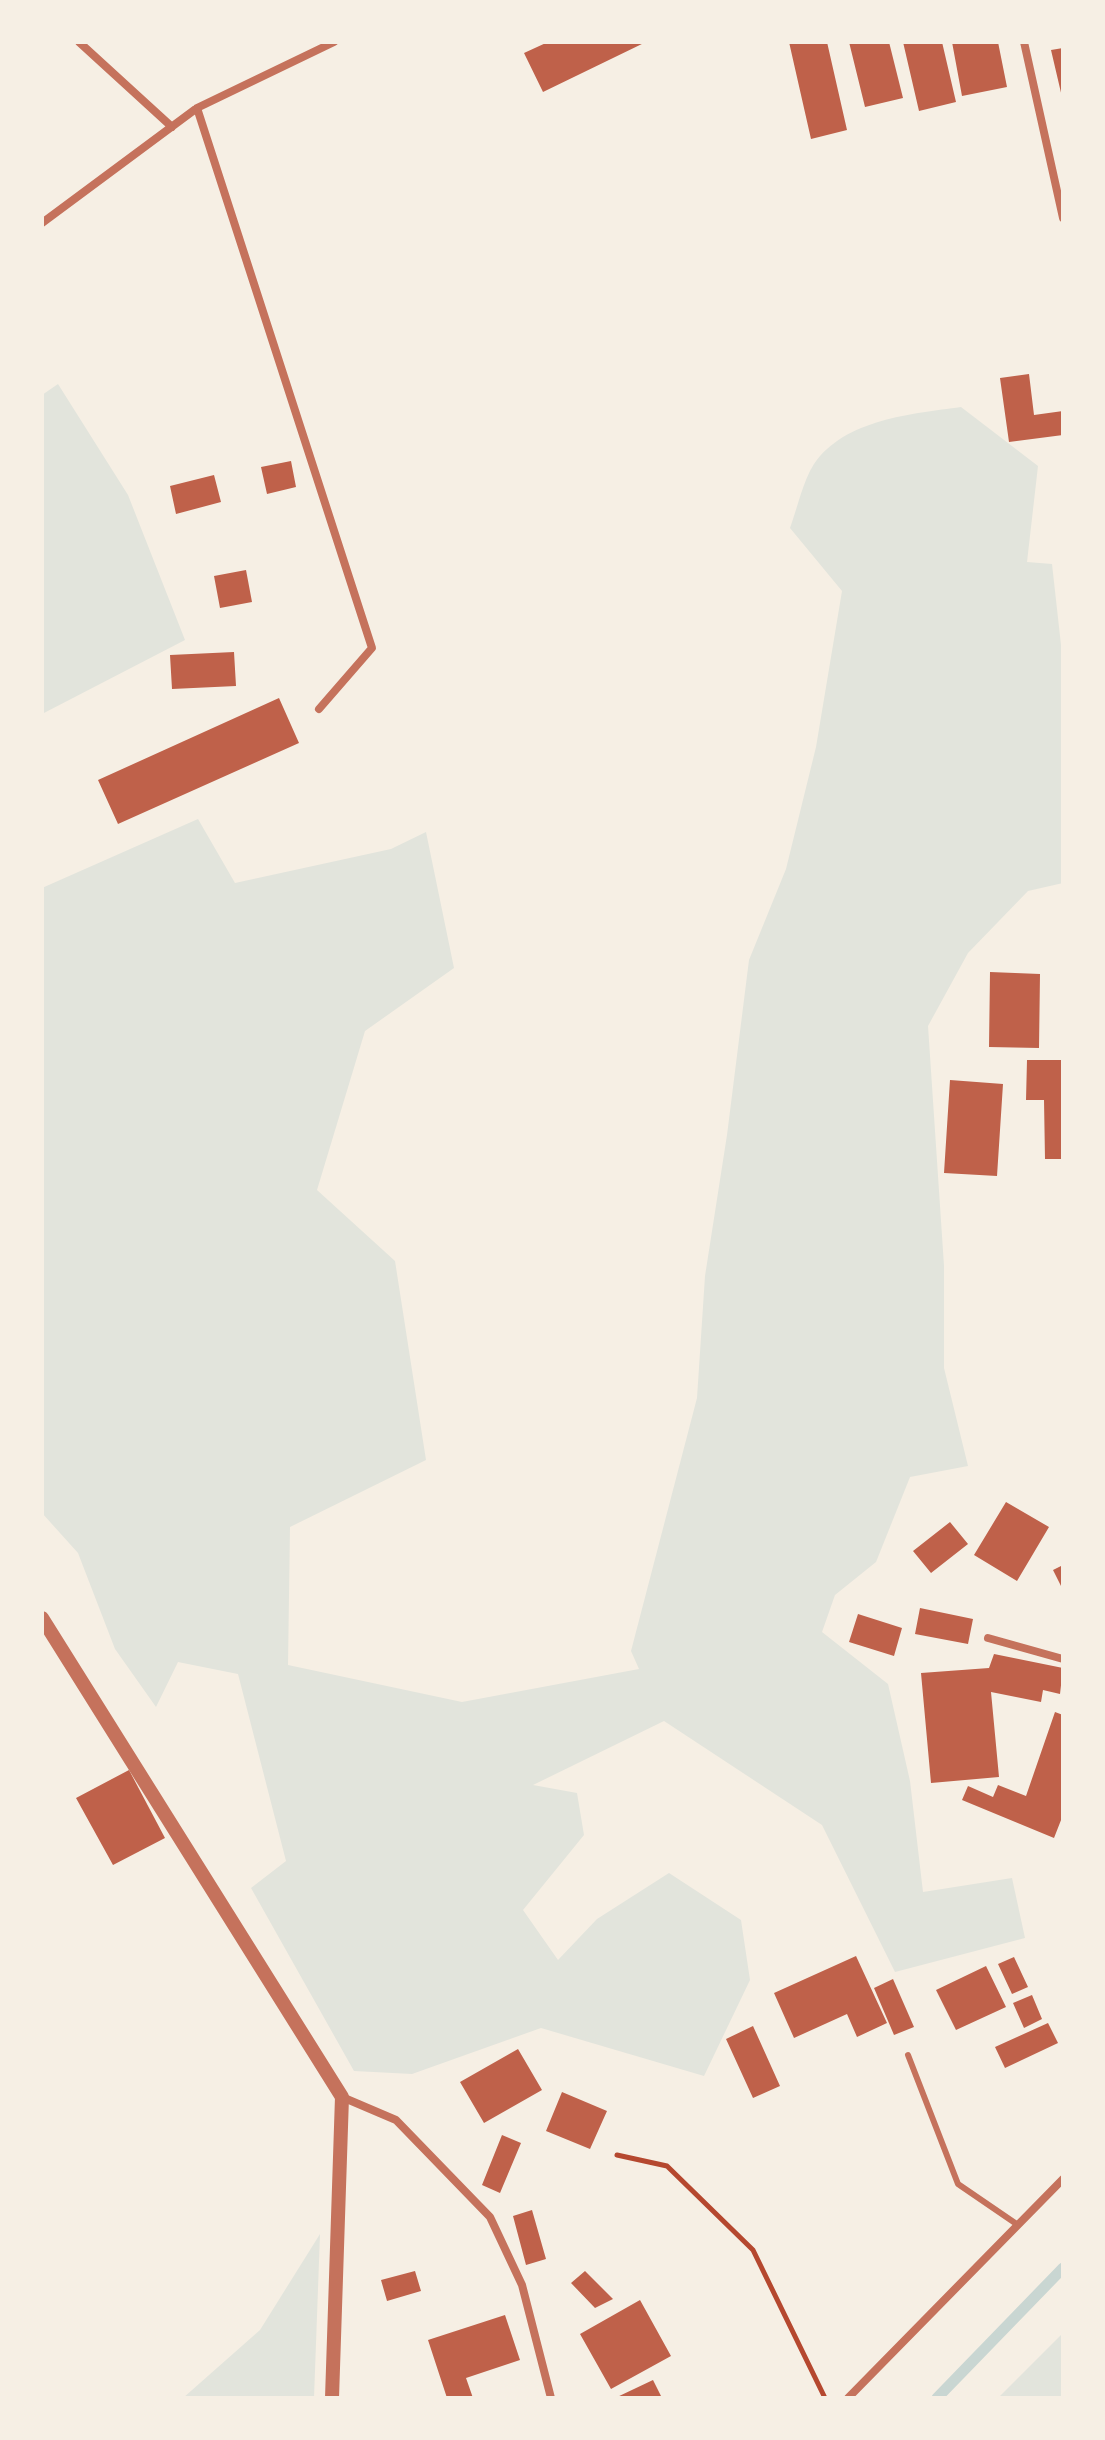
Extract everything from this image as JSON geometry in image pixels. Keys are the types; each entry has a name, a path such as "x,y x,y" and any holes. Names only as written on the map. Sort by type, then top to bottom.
{"street":[{"path":"79,42 172,127"},
{"path":"42,223 197,108 334,42"},
{"path":"1024,42 1063,218"},
{"path":"197,108 372,648 319,709"},
{"path":"42,1618 342,2097 332,2398"},
{"path":"988,1638 1063,1659"},
{"path":"342,2097 396,2120 490,2217 522,2285 551,2398"},
{"path":"848,2398 1063,2179"}],"lane":[{"path":"908,2055 958,2184 1018,2225"}],"path":[{"path":"617,2155 667,2166 753,2250 825,2398"}],"shaded area":[{"path":"58,384 128,495 185,640 42,714 42,395"},
{"path":"961,407 1038,466 1027,562 1052,564 1063,663 1063,883 1028,891 968,953 928,1026 944,1266 944,1368 968,1466 910,1477 876,1562 835,1595 822,1632 888,1684 910,1781 923,1892 1012,1878 1025,1938 895,1972 822,1825 664,1721 533,1785 577,1793 584,1835 523,1910 558,1960 597,1919 669,1873 741,1920 750,1980 704,2076 541,2028 412,2074 354,2071 251,1888 286,1861 238,1674 178,1662 156,1707 115,1649 78,1553 42,1513 42,888 198,819 235,883 391,849 426,832 454,968 365,1031 317,1190 395,1261 426,1460 290,1527 288,1665 462,1702 639,1669 631,1651 697,1398 705,1276 749,960 786,869 816,747 842,591 790,528 814,464 843,437 881,421"},
{"path":"320,2234 314,2398 183,2398 260,2330"},
{"path":"1063,2333 1063,2398 998,2398"}],"building":[{"path":"548,42 646,42 543,92 524,53"},
{"path":"789,42 827,42 847,130 811,139"},
{"path":"849,42 889,42 903,98 865,107"},
{"path":"903,42 942,42 956,102 919,111"},
{"path":"952,42 998,42 1007,87 962,96"},
{"path":"1063,48 1063,97 1062,97 1051,50"},
{"path":"1029,374 1034,415 1063,411 1063,435 1009,442 1000,378"},
{"path":"291,461 296,487 267,494 261,467"},
{"path":"214,475 221,502 176,514 170,486"},
{"path":"246,570 252,602 220,608 214,576"},
{"path":"234,652 236,686 172,689 170,655"},
{"path":"279,698 299,743 118,824 98,780"},
{"path":"990,972 1040,974 1039,1048 989,1047"},
{"path":"1027,1060 1063,1060 1063,1159 1045,1159 1044,1100 1026,1100"},
{"path":"950,1080 1003,1084 997,1176 944,1173"},
{"path":"1006,1502 1049,1527 1017,1581 974,1555"},
{"path":"950,1522 968,1544 931,1573 913,1551"},
{"path":"1063,1565 1063,1590 1053,1570"},
{"path":"920,1608 973,1619 968,1644 915,1634"},
{"path":"858,1614 902,1628 894,1656 849,1642"},
{"path":"994,1654 1063,1668 1060,1694 1043,1690 1041,1702 991,1692 999,1777 931,1783 921,1673 989,1668"},
{"path":"1055,1712 1063,1715 1063,1815 1054,1838 962,1800 968,1786 993,1797 998,1785 1026,1796"},
{"path":"129,1770 165,1838 113,1865 76,1798"},
{"path":"856,1956 887,2023 857,2037 847,2014 794,2038 774,1993"},
{"path":"1014,1957 1028,1987 1012,1994 998,1964"},
{"path":"986,1966 1006,2007 956,2030 936,1990"},
{"path":"893,1979 914,2027 894,2035 874,1988"},
{"path":"1032,1995 1042,2019 1024,2028 1013,2003"},
{"path":"1048,2023 1058,2043 1005,2068 995,2047"},
{"path":"753,2026 780,2086 753,2098 726,2039"},
{"path":"518,2049 542,2090 484,2123 460,2082"},
{"path":"562,2092 607,2111 590,2149 546,2131"},
{"path":"502,2135 521,2143 500,2193 482,2185"},
{"path":"532,2210 546,2259 526,2265 513,2216"},
{"path":"415,2271 421,2291 387,2301 381,2280"},
{"path":"585,2271 613,2299 595,2308 571,2283"},
{"path":"640,2300 671,2356 611,2389 580,2334"},
{"path":"505,2315 520,2360 466,2378 473,2398 447,2398 428,2340"},
{"path":"653,2380 662,2398 615,2398"}],"waterway":[{"path":"937,2398 1063,2268"}]}
